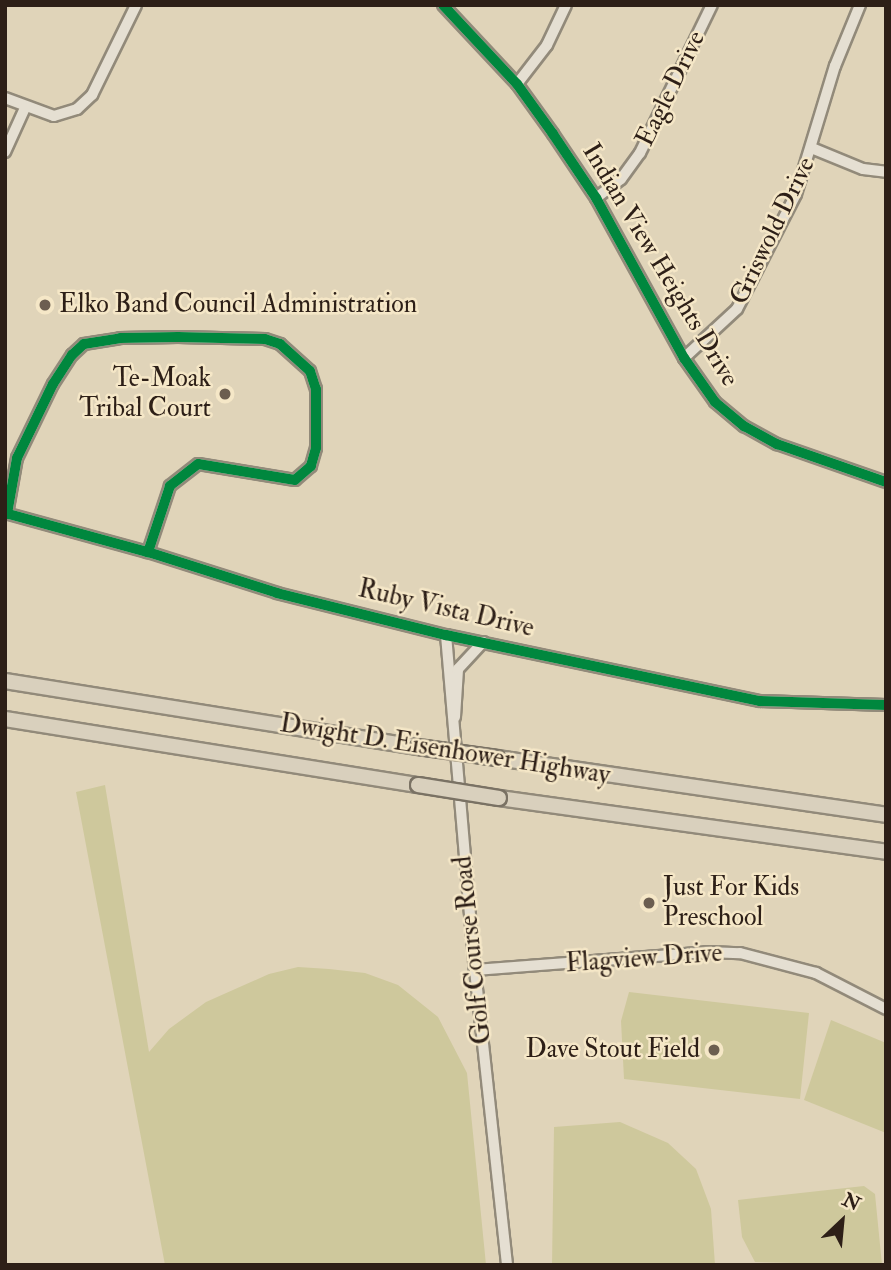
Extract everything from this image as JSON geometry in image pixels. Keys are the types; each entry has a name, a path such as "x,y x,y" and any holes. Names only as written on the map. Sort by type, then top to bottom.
{"highway":[{"name":"Dwight D. Eisenhower Highway","path":"5,681 418,747 886,815"},
{"name":"Dwight D. Eisenhower Highway","path":"5,719 499,798 886,852"}],"street":[{"path":"5,98 26,108 54,116 85,104 136,5"},
{"name":"Indian View Heights Drive","path":"443,5 517,84 596,198 684,358 715,402 744,426 777,444 886,482"},
{"path":"517,84 547,45 566,5"},
{"name":"Eagle Drive","path":"596,198 621,179 640,153 712,5"},
{"name":"Griswold Drive","path":"684,358 737,309 796,194 814,149 835,66 860,5"},
{"path":"5,152 26,108"},
{"path":"814,149 863,169 886,172"},
{"path":"6,514 17,458 53,384 84,344 120,338 178,337 265,339 280,344 310,371 316,389 316,448 311,466 295,480 198,464 170,486 148,552"},
{"name":"Ruby Vista Drive","path":"6,514 148,552 277,593 446,635 760,701 886,705"},
{"name":"Golf Course Road","path":"446,635 452,739 507,1265"},
{"path":"452,739 458,669 483,642"},
{"name":"Flagview Drive","path":"475,971 707,951 740,953 816,973 886,1009"}],"shaded area":[{"path":"105,785 149,1052 169,1029 206,1002 269,974 298,967 329,969 365,973 398,985 438,1017 467,1073 486,1265 165,1265 76,792"},
{"name":"Dave Stout Field","path":"629,992 809,1013 800,1099 624,1079 621,1021"},
{"path":"831,1020 886,1043 886,1133 804,1100"},
{"path":"620,1122 668,1143 696,1169 711,1209 715,1265 552,1265 554,1127"},
{"path":"864,1186 875,1194 882,1265 755,1262 742,1237 738,1200"}],"cycle path":[{"path":"443,5 517,84 553,134 596,198 684,358 715,402 744,426 777,444 886,482"},
{"path":"7,514 17,458 53,384 72,355 84,344 120,338 178,337 265,339 280,344 310,371 316,389 316,448 311,466 295,480 198,464 170,486 148,552"},
{"path":"5,513 148,552 277,593 446,635 760,701 886,705"}],"place":[{"name":"Elko Band Council Administration","path":"45,305"},
{"name":"Te-Moak Tribal Court","path":"225,394"},
{"name":"Just For Kids Preschool","path":"649,903"},
{"name":"Dave Stout Field","path":"714,1050"}]}
